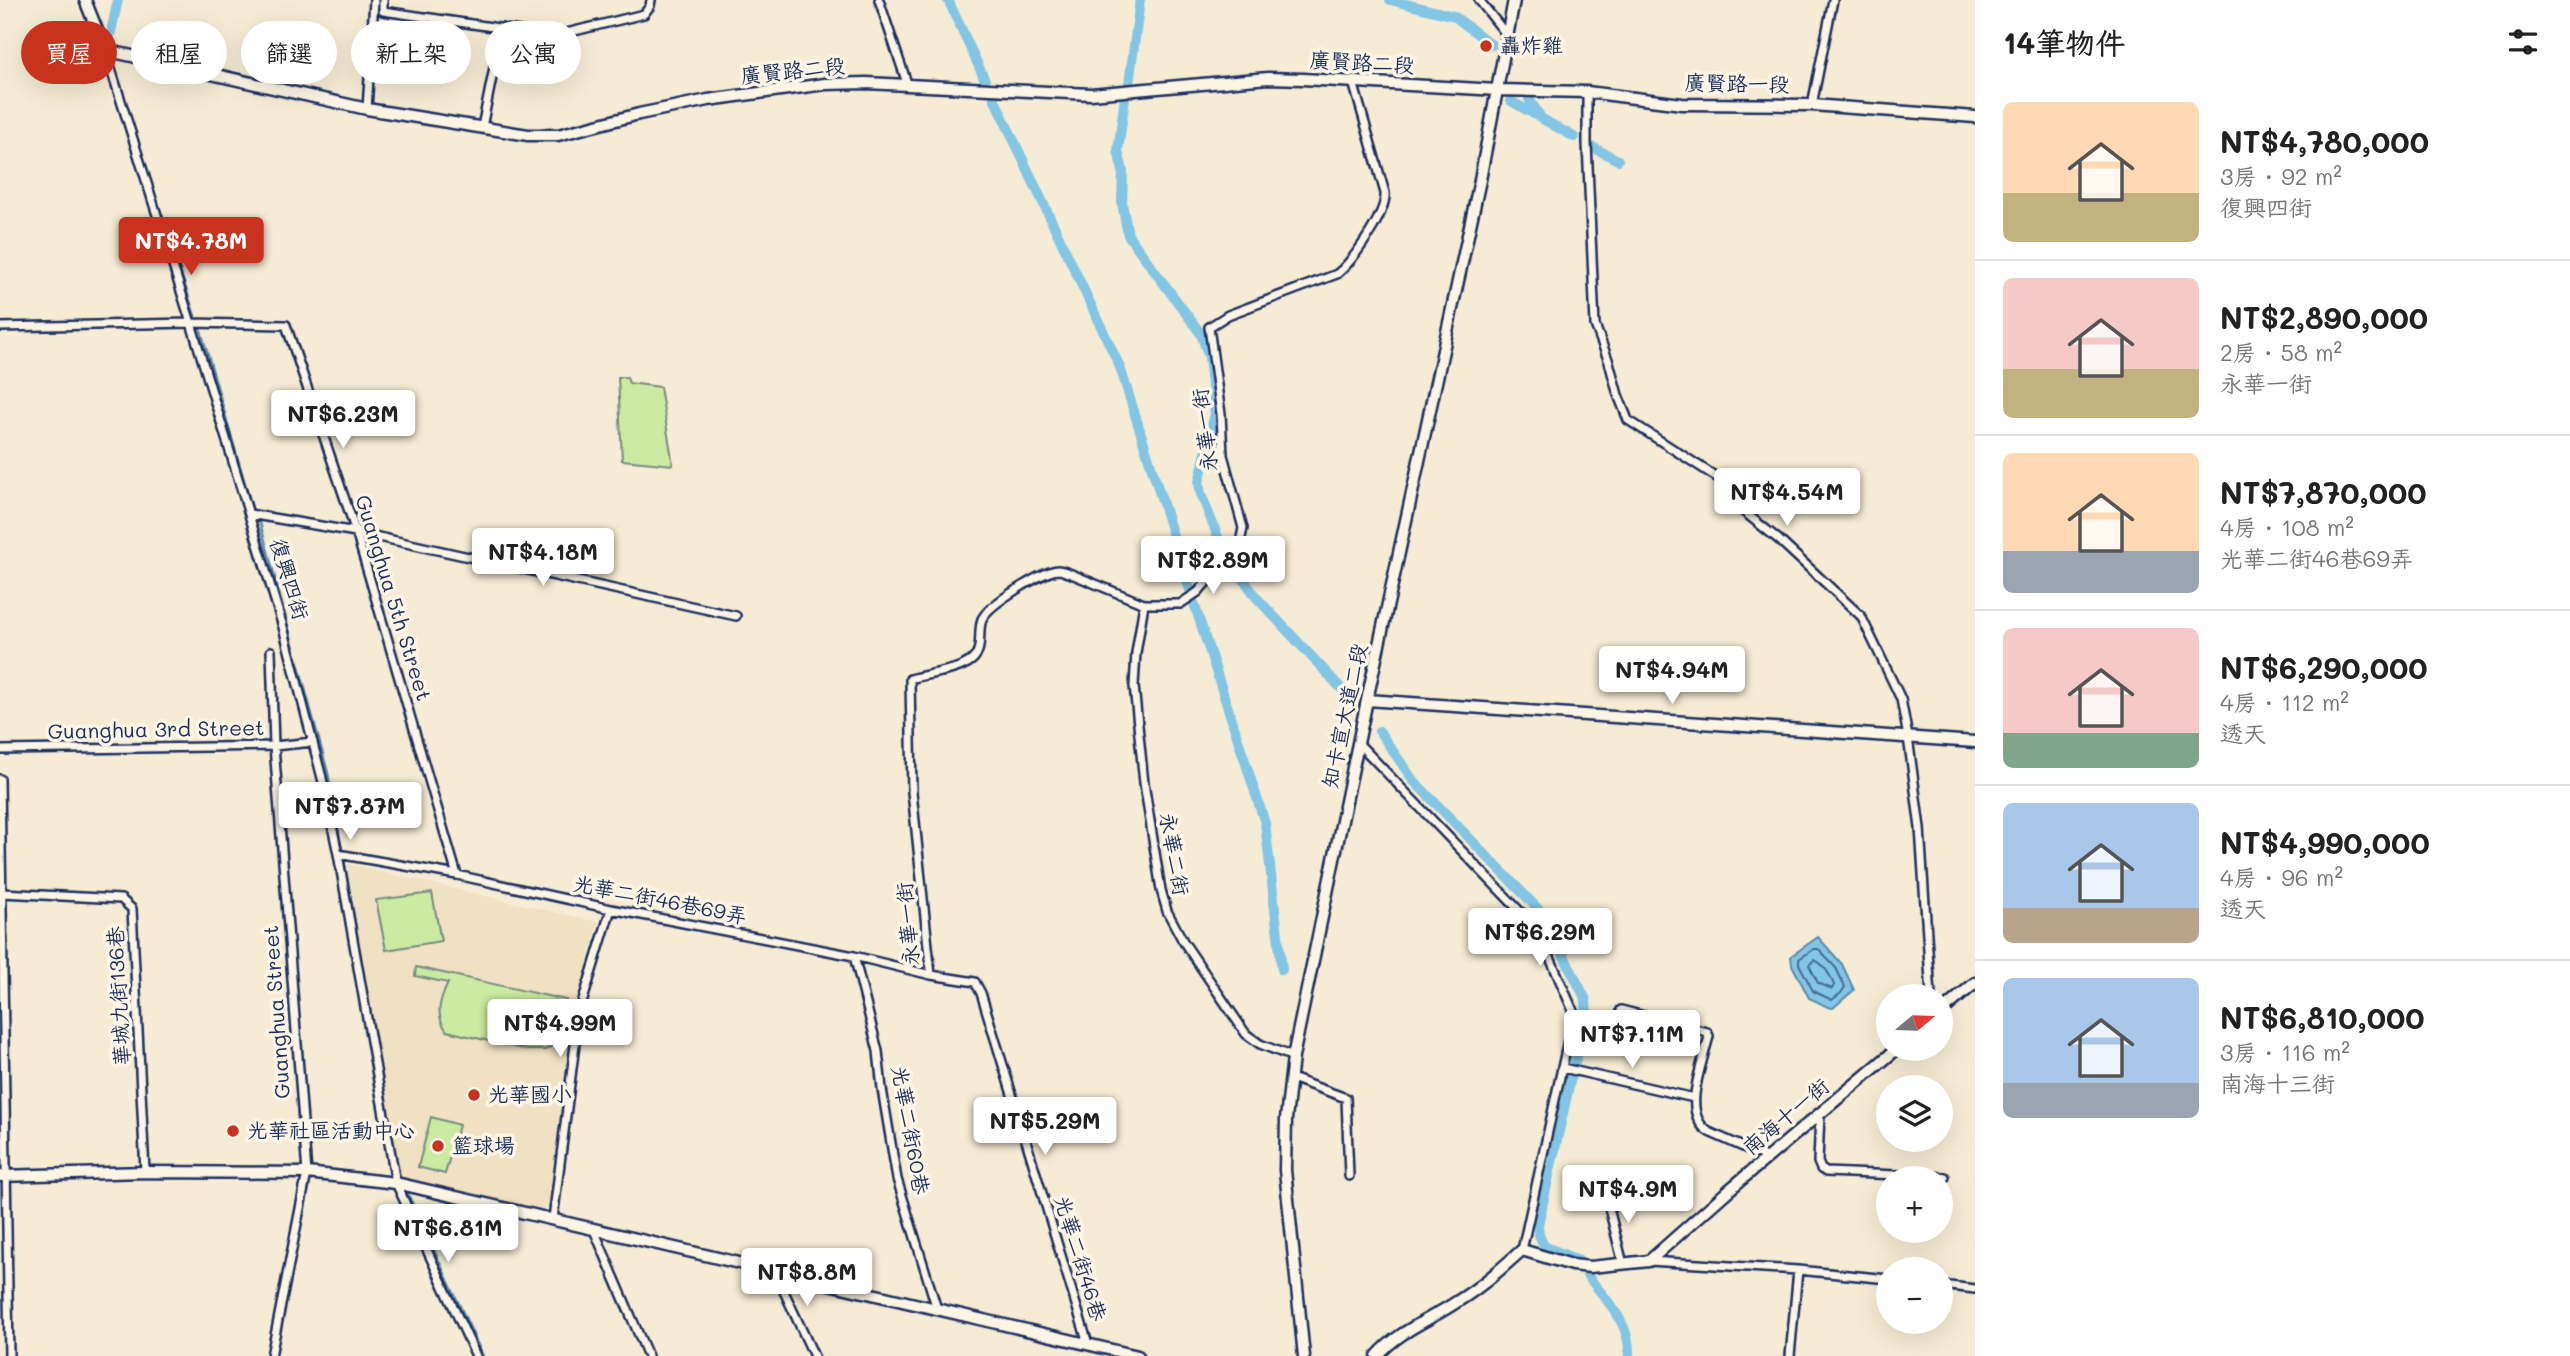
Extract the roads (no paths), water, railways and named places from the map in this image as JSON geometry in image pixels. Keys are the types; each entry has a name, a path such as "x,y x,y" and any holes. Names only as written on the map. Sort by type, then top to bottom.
{"street":[{"name":"復興四街","path":"85,0 93,21"},
{"path":"367,109 374,0"},
{"path":"383,0 383,11 485,26"},
{"path":"581,30 644,14 651,0"},
{"path":"878,0 908,86"},
{"path":"1479,0 1506,34"},
{"name":"知卡宣大道二段","path":"1304,1356 1285,1170 1286,1119 1293,1057 1498,90 1514,0"},
{"path":"1812,104 1833,0"},
{"name":"廣賢路二段","path":"117,53 367,109 528,135 558,135 639,114 825,83 1091,94 1268,78 1498,90"},
{"name":"永華一街","path":"931,975 912,792 910,679 958,667 975,657 982,620 988,611 1026,583 1057,570 1144,604 1180,604 1198,592 1242,538 1243,528 1223,455 1220,402 1209,327 1228,315 1337,274 1350,262 1383,209 1385,193 1353,82"},
{"name":"復興四街","path":"115,84 284,627 338,854 396,1184 476,1356"},
{"path":"482,127 491,84"},
{"name":"廣賢路一段","path":"1498,90 1587,92 1682,104 1812,104 1975,117"},
{"path":"1587,92 1595,325 1618,395 1628,420 1724,482 1743,511 1778,539 1861,616 1901,699 1909,737 1920,828 1930,984"},
{"name":"Guanghua 5th Street","path":"0,327 191,323 286,325 356,532 457,875"},
{"path":"249,514 356,532 736,616"},
{"name":"永華二街","path":"1144,604 1136,653 1135,686 1144,783 1164,901 1183,941 1246,1034 1260,1044 1293,1057"},
{"name":"Guanghua Street","path":"271,651 274,746 307,1173 271,1356"},
{"path":"1367,700 1975,742"},
{"name":"Guanghua 3rd Street","path":"0,750 274,746 313,743"},
{"path":"1359,744 1538,930 1574,1013 1522,1250 1460,1300 1410,1327 1377,1356"},
{"path":"0,779 3,1176 9,1356"},
{"name":"光華二街46巷69弄","path":"338,854 457,875 611,909 975,982"},
{"name":"華城九街136巷","path":"2,892 121,899 132,909 145,1172"},
{"path":"552,1219 579,1013 611,909"},
{"name":"光華二街60巷","path":"855,956 878,1051 897,1179 937,1309"},
{"name":"光華二街46巷","path":"975,982 981,993 1088,1344"},
{"path":"1953,1002 1975,983"},
{"path":"1621,1010 1707,1031 1709,1036 1694,1098 1695,1118 1700,1126 1768,1158"},
{"name":"南海十一街","path":"1649,1261 1883,1061"},
{"path":"1563,1068 1694,1098"},
{"path":"1291,1078 1346,1098 1349,1177"},
{"path":"1820,1114 1818,1162 1821,1169 1826,1172 1876,1174"},
{"path":"3,1176 145,1172 307,1173 396,1184 1138,1356"},
{"path":"1605,1192 1623,1264"},
{"path":"594,1230 648,1356"},
{"path":"1522,1250 1572,1265 1590,1267 1649,1261 1876,1278"},
{"path":"1790,1356 1798,1270"},
{"path":"775,1272 814,1356"},
{"path":"1953,1286 1975,1289"}],"water":[{"path":"1818,937 1842,964 1854,990 1833,1008 1809,998 1792,965 1791,956"}],"waterway":[{"path":"113,21 118,0"},
{"path":"948,0 985,80"},
{"path":"1129,84 1140,0"},
{"path":"1390,0 1454,16 1492,45"},
{"path":"1125,97 1118,151 1123,171 1122,203 1128,235 1201,334 1209,357 1215,414 1199,483 1224,552"},
{"path":"994,98 1120,367 1191,593"},
{"path":"1529,99 1540,116"},
{"path":"1511,101 1574,137"},
{"path":"136,137 195,316"},
{"path":"1592,147 1618,160"},
{"path":"201,331 253,511"},
{"path":"259,519 328,773 342,850"},
{"path":"1231,561 1256,597 1351,699"},
{"path":"1194,603 1265,823 1282,970"},
{"path":"1379,731 1413,780 1543,914 1586,1000 1587,1019 1574,1066"},
{"path":"344,859 382,1084"},
{"path":"1572,1073 1538,1225 1544,1246 1578,1260"},
{"path":"408,1194 483,1356"},
{"path":"1587,1275 1622,1322 1629,1344 1629,1356"}],"place":[{"name":"轟炸雞","path":"1486,46"},
{"name":"光華國小","path":"474,1095"},
{"name":"光華社區活動中心","path":"233,1131"},
{"name":"籃球場","path":"438,1146"}]}
